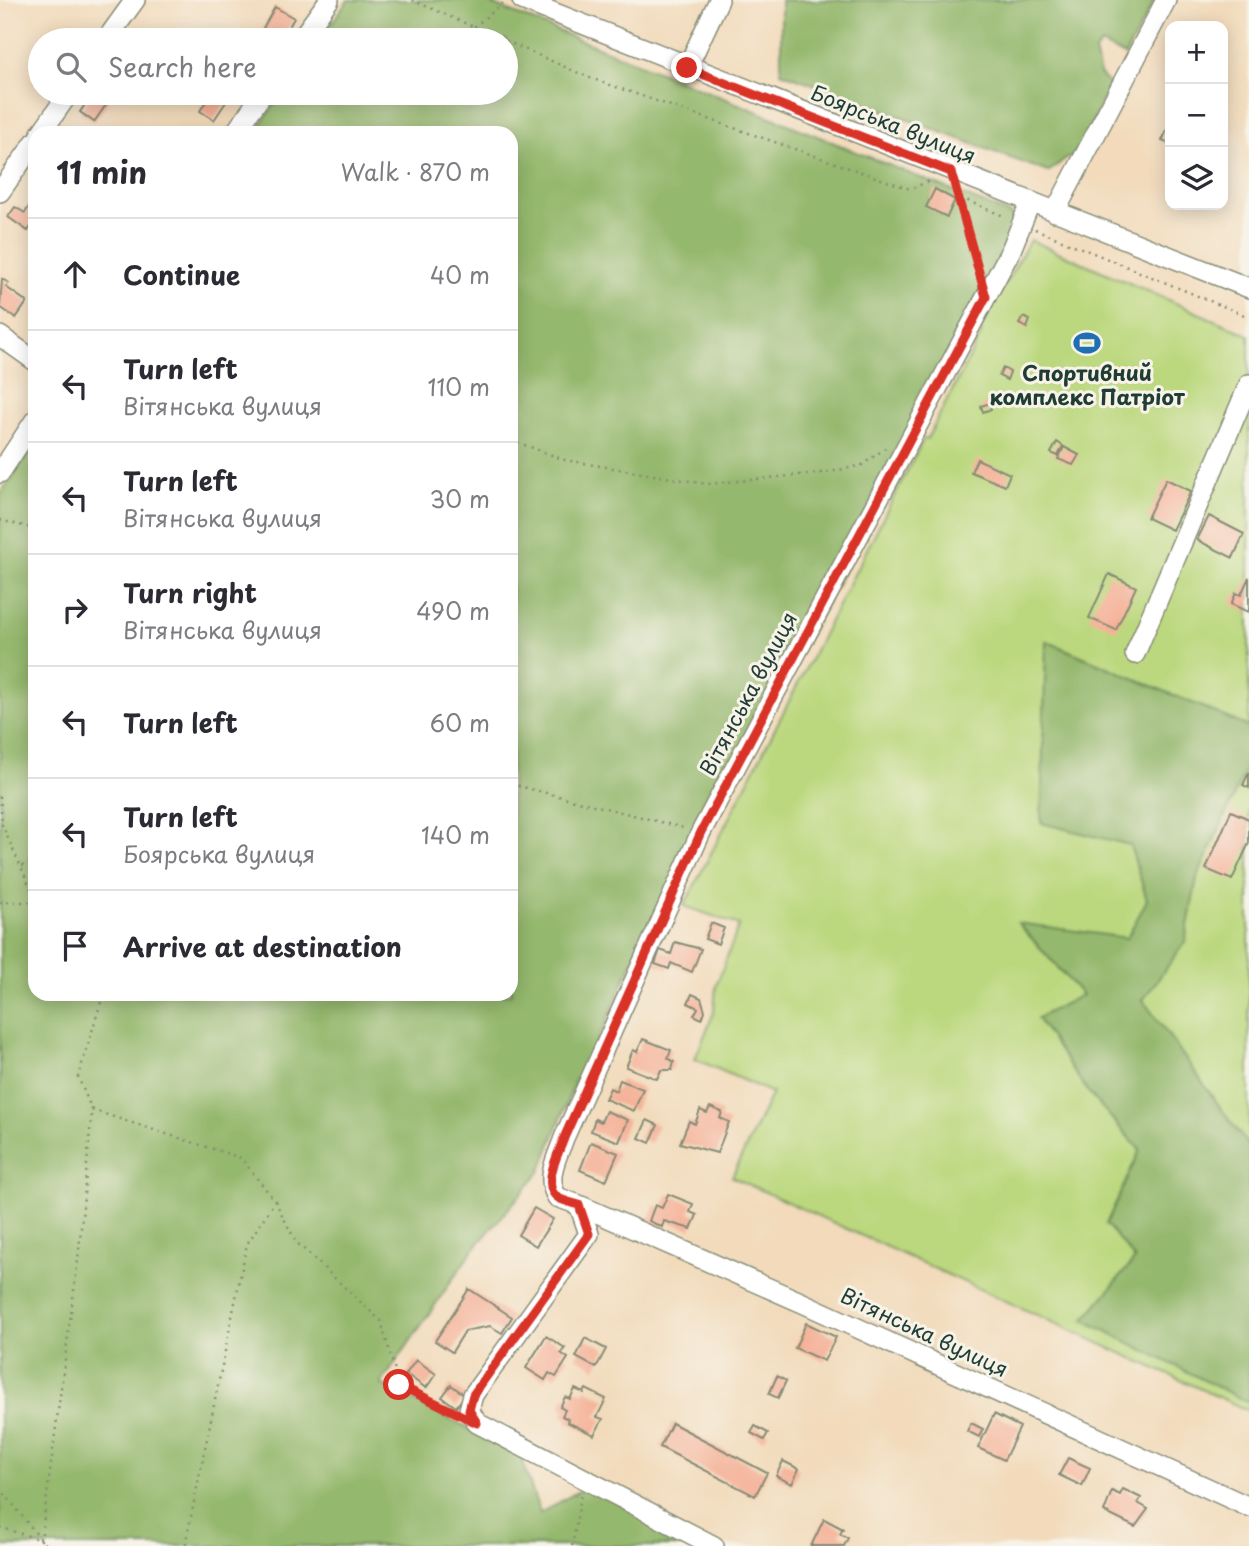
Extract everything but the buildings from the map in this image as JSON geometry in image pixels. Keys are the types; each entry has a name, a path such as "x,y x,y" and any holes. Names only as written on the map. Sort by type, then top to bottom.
{"street":[{"path":"115,28 135,0"},
{"path":"308,28 328,0"},
{"name":"Боярська вулиця","path":"522,0 687,68 1249,288"},
{"path":"687,68 719,0"},
{"path":"1055,212 1166,0"},
{"path":"46,126 61,105"},
{"path":"240,126 255,105"},
{"path":"0,192 28,152"},
{"name":"Вітянська вулиця","path":"1030,203 986,297 701,832 564,1138 551,1176 551,1188 556,1197 805,1304 1249,1507"},
{"path":"0,336 28,356"},
{"path":"1135,654 1249,384"},
{"path":"0,473 28,431"},
{"path":"579,1205 589,1234 473,1395 469,1410 477,1423 714,1546"}],"path":[{"path":"412,0 474,27 507,0"},
{"path":"518,47 590,78 910,189 951,172 986,297"},
{"path":"959,198 1249,317"},
{"path":"518,443 565,460 707,484 830,472 862,465 895,442 913,435"},
{"path":"0,520 28,527"},
{"path":"518,786 701,832"},
{"path":"0,796 2,825 28,884"},
{"path":"21,867 28,864"},
{"path":"0,902 28,900"},
{"path":"41,1540 78,1260 92,1110 78,1077 100,1001"},
{"path":"92,1110 241,1158 275,1201 296,1242 381,1321 399,1385 477,1423"},
{"path":"185,1546 247,1244 275,1201"},
{"path":"572,1546 584,1479"},
{"path":"0,1488 46,1546"},
{"path":"0,1527 41,1540"}],"green space":[{"path":"348,0 482,0 1012,215 1017,247 834,590 647,928 603,1030 575,1082 540,1172 472,1251 381,1384 520,1455 540,1513 586,1487 703,1546 0,1546 0,494 28,455 28,1001 518,1001 518,126 259,126 274,105 518,105 518,28 328,28"},
{"path":"781,0 1155,0 1125,56 1101,44 1095,51 1100,74 1110,85 1079,150 1048,172 781,72"},
{"path":"1030,240 1249,335 1249,1411 732,1177 772,1093 695,1059 714,1012 716,986 739,925 684,906 924,438 927,439 982,333 979,331"},
{"path":"1046,641 1249,727 1249,762 1197,878 1185,942 1143,1000 1249,1147 1249,1403 1084,1320 1135,1259 1106,1224 1140,1150 1088,1092 1037,1018 1082,995 1018,923 1127,938 1147,900 1130,845 1041,823"}],"place":[{"name":"Спортивний комплекс Патріот","path":"1087,343"}],"route":[{"path":"399,1385 477,1423 469,1410 473,1395 589,1234 579,1205 556,1197 551,1188 551,1176 564,1138 701,832 986,297 951,172 687,68"}]}
